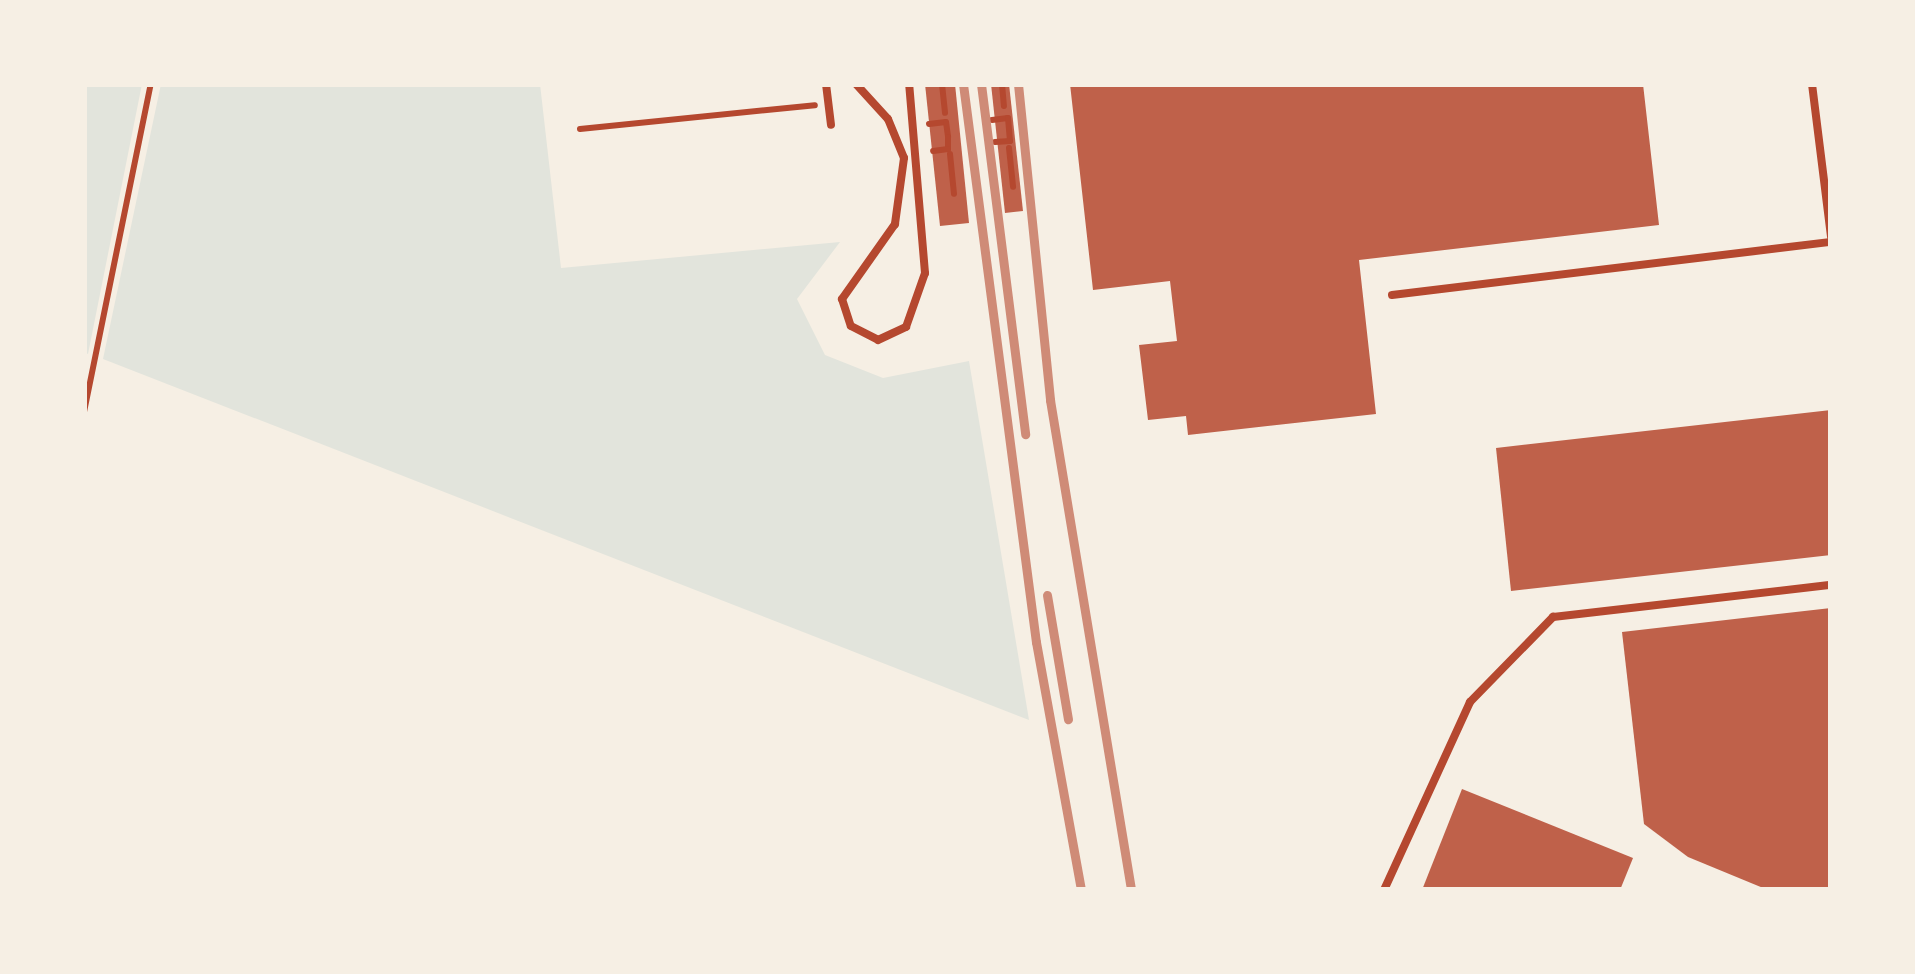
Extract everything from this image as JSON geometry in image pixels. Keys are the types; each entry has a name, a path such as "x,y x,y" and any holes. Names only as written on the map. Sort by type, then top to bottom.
{"lane":[{"path":"826,84 831,125"},
{"path":"856,84 889,119 904,158 895,224 842,299 851,326 878,340 906,327 925,273 909,84"},
{"path":"1392,295 1831,239 1812,84"},
{"path":"1384,890 1470,702 1553,617 1831,585"}],"path":[{"path":"84,412 151,84"},
{"path":"942,84 945,113"},
{"path":"1002,84 1004,106"},
{"path":"580,130 829,104"},
{"path":"992,120 1008,118 1010,140 994,142"},
{"path":"926,124 946,122 948,137 948,149 928,151"},
{"path":"1009,148 1013,187"},
{"path":"950,154 955,194"}],"shaded area":[{"path":"84,84 142,84 88,354 84,352"},
{"path":"161,84 540,84 561,268 840,242 797,299 825,355 883,378 969,361 1029,720 103,359"}],"building":[{"path":"925,84 955,84 969,223 940,226"},
{"path":"991,84 1009,84 1023,211 1005,213"},
{"path":"1070,84 1643,84 1659,225 1359,260 1376,414 1188,435 1186,416 1148,420 1139,345 1177,341 1170,281 1093,290"},
{"path":"1831,410 1831,555 1511,591 1496,448"},
{"path":"1831,608 1831,890 1768,890 1688,857 1644,824 1622,632"},
{"path":"1462,789 1633,858 1620,890 1422,890"}],"railway":[{"path":"963,84 1036,642 1081,890"},
{"path":"981,84 1025,434"},
{"path":"1018,84 1050,400 1131,890"},
{"path":"1047,595 1068,719"}]}
